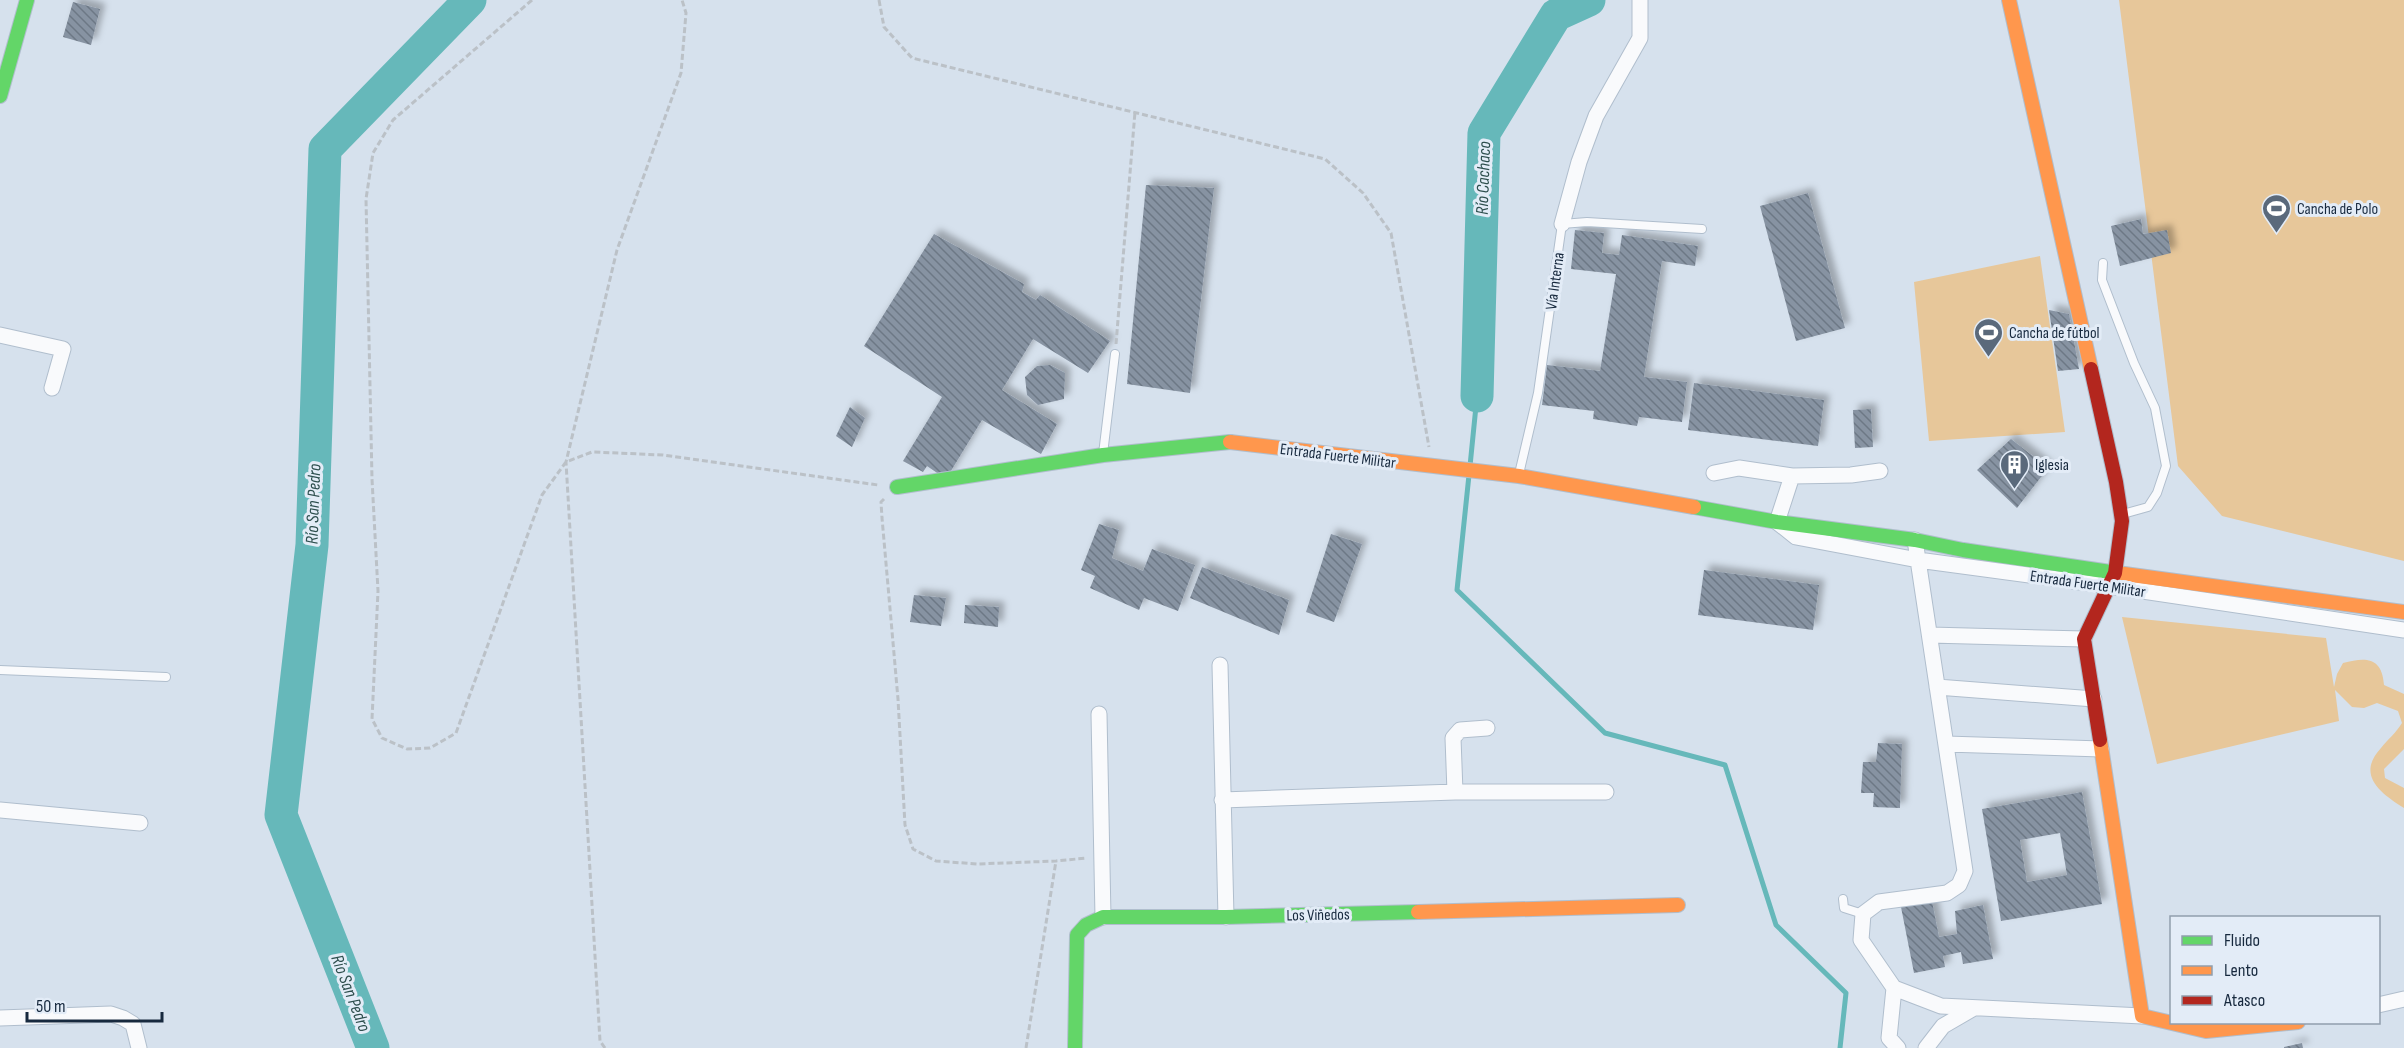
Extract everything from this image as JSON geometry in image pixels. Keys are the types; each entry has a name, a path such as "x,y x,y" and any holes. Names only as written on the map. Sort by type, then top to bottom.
{"street":[{"path":"0,96 27,0"},
{"path":"1562,224 1579,162 1596,117 1640,38 1640,0"},
{"path":"2009,0 2116,482 2122,521 2112,580 2084,639 2142,1016"},
{"path":"0,335 63,349 52,388"},
{"name":"Entrada Fuerte Militar","path":"897,487 1103,455 1231,442 1517,476 1777,522 1915,540 2112,580 2404,630"},
{"path":"1714,473 1739,468 1792,476 1851,475 1880,471"},
{"path":"1777,522 1792,476"},
{"name":"Entrada Fuerte Militar","path":"1777,522 1796,537 1918,560 2397,611"},
{"path":"1915,540 1965,871 1959,885 1947,893 1879,902 1863,914 1861,940 1894,987 1941,1006 2142,1016 2170,1023"},
{"path":"2397,611 2404,630"},
{"path":"1930,635 2084,639"},
{"path":"1220,666 1226,916"},
{"path":"1937,687 2094,699"},
{"path":"1075,1048 1077,935 1086,924 1102,917 1099,714"},
{"path":"1455,792 1453,738 1460,730 1487,728"},
{"path":"1946,744 2101,749"},
{"path":"1222,800 1455,792 1606,792"},
{"path":"0,810 140,823"},
{"name":"Los Viñedos","path":"1102,917 1678,905"},
{"path":"1894,987 1889,1038 1898,1048"},
{"path":"2380,1005 2404,999"},
{"path":"1926,1048 1944,1026 1975,1008"},
{"path":"0,1018 111,1014 133,1024 139,1048"},
{"path":"2176,1024 2206,1031 2286,1024"}],"lane":[{"path":"1562,224 1587,222 1702,229"},
{"name":"Vía Interna","path":"1517,476 1538,393 1562,224"},
{"path":"2103,263 2102,280 2134,363 2155,408 2166,466 2157,493 2148,507 2121,514"},
{"path":"1103,455 1115,354"},
{"path":"0,670 166,677"},
{"path":"1843,899 1844,908 1863,914"}],"path":[{"path":"532,0 393,120 373,153 366,199 372,479 378,591 372,719 382,738 407,749 430,748 456,733 543,495 566,462 592,452 663,455 897,487"},
{"path":"605,1048 600,1041 566,462 617,250 681,73 686,13 682,0"},
{"path":"879,0 884,27 912,58 1325,159 1363,193 1391,233 1436,467"},
{"path":"1115,354 1135,112"},
{"path":"897,487 882,502 882,518 898,699 905,825 914,849 936,861 977,864 1056,861 1101,856"},
{"path":"1026,1048 1056,861"}],"shaded area":[{"name":"Cancha de Polo","path":"2119,0 2404,0 2404,561 2222,516 2178,466"},
{"name":"Cancha de fútbol","path":"2040,256 2065,432 1929,441 1914,282"},
{"path":"2122,617 2326,638 2334,687 2343,663 2366,660 2376,664 2383,676 2384,685 2404,694 2404,749 2384,769 2385,778 2404,788 2404,808 2380,790 2371,775 2374,758 2402,723 2398,711 2377,703 2364,708 2352,707 2335,690 2339,721 2157,764"}],"building":[{"path":"73,2 100,9 91,45 63,37"},
{"path":"1146,185 1214,188 1190,393 1127,384"},
{"path":"1808,193 1845,328 1796,341 1760,206"},
{"path":"2141,219 2143,234 2167,230 2171,253 2120,266 2111,226"},
{"path":"1575,230 1604,233 1602,253 1619,255 1622,235 1698,246 1695,266 1662,261 1644,377 1687,382 1682,422 1639,417 1637,426 1593,419 1594,411 1542,405 1547,365 1600,371 1616,274 1571,269"},
{"path":"934,234 1024,284 1022,292 1036,300 1040,295 1110,341 1088,373 1033,339 1002,390 1057,424 1041,454 982,420 946,479 927,466 923,472 903,461 942,397 864,346"},
{"path":"2049,310 2069,314 2079,369 2058,371"},
{"path":"1050,365 1065,373 1064,399 1038,405 1027,395 1025,377 1037,366"},
{"path":"1694,383 1824,400 1818,446 1688,430"},
{"path":"850,407 865,418 852,447 836,436"},
{"path":"1871,409 1873,447 1855,448 1853,410"},
{"name":"Iglesia","path":"2011,439 2048,468 2017,508 1977,470"},
{"path":"1099,524 1119,530 1112,558 1143,571 1152,549 1195,565 1178,611 1144,598 1139,610 1090,588 1095,576 1081,570"},
{"path":"1331,534 1362,544 1334,622 1306,612"},
{"path":"1202,567 1289,600 1279,635 1190,598"},
{"path":"1704,570 1819,585 1813,630 1698,615"},
{"path":"914,595 946,598 941,626 910,622"},
{"path":"965,605 999,607 998,627 964,623"},
{"path":"1878,743 1902,744 1900,808 1873,807 1874,793 1861,793 1863,762 1876,762"},
{"path":"2082,792 2102,904 2001,921 1982,809","holes":["2060,833 2067,875 2027,882 2020,840"]},
{"path":"1932,901 1939,937 1957,934 1955,911 1983,905 1993,959 1963,964 1961,952 1943,956 1945,967 1914,973 1901,907"},
{"path":"2302,1043 2303,1048 2284,1048 2284,1047"}],"waterway":[{"name":"Río San Pedro","path":"373,1048 281,815 312,545 325,149 470,0"},
{"name":"Río Cachaco","path":"1477,396 1484,133 1556,15 1589,0"},
{"path":"1470,466 1477,396"},
{"path":"1469,475 1457,590 1605,733 1725,765 1776,925 1846,993 1840,1048"}],"traffic: fast":[{"path":"0,96 27,0"},
{"path":"897,487 1103,455 1230,442"},
{"path":"1694,507 1777,522 1915,540 1963,550 2117,573"},
{"path":"1075,1048 1077,935 1086,925 1103,917 1226,917 1418,912"}],"traffic: slow":[{"path":"2009,0 2091,369"},
{"path":"1230,442 1519,476 1694,507"},
{"path":"2117,573 2404,612"},
{"path":"2100,740 2142,1016 2170,1023"},
{"path":"1418,912 1678,905"},
{"path":"2176,1024 2206,1031 2278,1024"}],"traffic: jam":[{"path":"2091,369 2116,482 2122,521 2115,573 2084,639 2100,740"}],"place":[{"name":"Cancha de Polo","path":"2276,234"},
{"name":"Cancha de fútbol","path":"1988,358"},
{"name":"Iglesia","path":"2014,490"}]}
